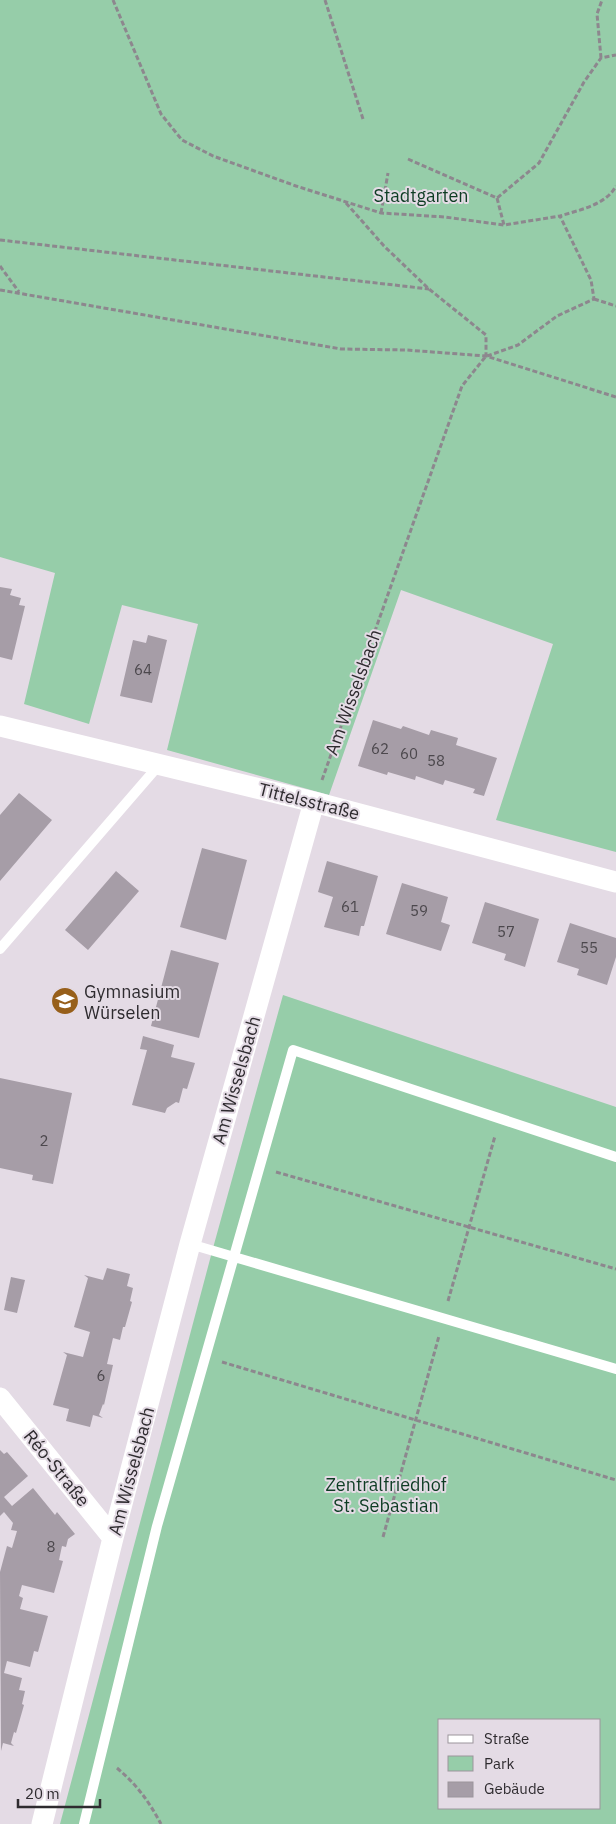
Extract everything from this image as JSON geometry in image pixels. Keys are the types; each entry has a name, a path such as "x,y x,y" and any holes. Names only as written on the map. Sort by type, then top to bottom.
{"street":[{"name":"Tittelsstraße","path":"0,726 314,802 616,882"},
{"name":"Am Wisselsbach","path":"42,1824 113,1538 190,1244 314,802"},
{"name":"Réo-Straße","path":"0,1398 113,1538"}],"lane":[{"path":"0,949 160,764"},
{"path":"84,1824 98,1759 157,1526 293,1050 616,1158"},
{"path":"190,1244 616,1369"}],"path":[{"path":"113,0 161,114 182,140 213,156 346,203 381,213 445,217 504,225 560,216 595,204 614,193 616,186"},
{"path":"325,0 363,119"},
{"path":"497,198 539,163 584,82 601,58 597,14 602,0"},
{"path":"601,58 616,55"},
{"path":"408,159 497,198"},
{"path":"381,213 388,173"},
{"path":"497,198 504,225"},
{"path":"346,203 384,246 429,289 486,336 486,356"},
{"path":"560,216 591,280 594,299"},
{"path":"0,240 429,289"},
{"path":"0,266 20,292"},
{"path":"0,290 341,349 406,350 486,356 616,397"},
{"path":"486,356 518,345 557,316 594,299 616,306"},
{"name":"Am Wisselsbach","path":"314,802 462,386 486,356"},
{"path":"259,1167 616,1270"},
{"path":"205,1356 616,1480"},
{"path":"98,1759 112,1763 133,1781 148,1800 160,1824"}],"green space":[{"name":"Stadtgarten","path":"0,0 616,0 616,852 496,820 553,644 401,590 329,795 167,750 198,624 122,605 89,724 24,704 55,573 0,557"},
{"name":"Zentralfriedhof St. Sebastian","path":"283,995 616,1107 616,1824 60,1824 213,1248"}],"building":[{"path":"0,587 12,589 10,595 21,598 19,605 25,606 12,660 0,657"},
{"path":"148,635 167,640 152,703 120,696 133,640 146,643"},
{"path":"373,720 401,729 403,726 429,735 431,730 458,738 456,745 497,758 484,796 473,793 475,789 445,780 443,785 416,776 415,780 388,772 387,775 358,766"},
{"path":"19,793 52,820 0,881 0,815"},
{"path":"202,848 247,860 226,940 180,927"},
{"path":"327,861 378,876 364,926 361,926 359,936 324,927 333,897 318,892"},
{"path":"116,871 139,891 88,950 65,930"},
{"path":"402,883 448,897 441,922 450,925 441,951 386,934"},
{"path":"485,902 539,919 525,967 504,960 506,954 472,943"},
{"path":"570,923 616,938 616,957 607,985 577,975 579,969 557,962"},
{"path":"171,950 219,963 199,1038 151,1026"},
{"path":"143,1036 174,1045 171,1057 195,1063 187,1089 183,1088 179,1103 176,1102 167,1108 165,1113 132,1105 147,1050 140,1049"},
{"path":"0,1078 72,1093 53,1184 32,1180 33,1175 0,1168"},
{"path":"107,1268 130,1274 127,1286 133,1288 130,1301 132,1302 120,1340 113,1338 107,1364 113,1365 104,1405 99,1415 103,1418 93,1415 90,1427 66,1421 69,1409 53,1405 67,1355 63,1352 83,1357 90,1332 74,1327 88,1278 84,1275 103,1280"},
{"path":"11,1277 25,1280 17,1313 4,1310"},
{"path":"0,1450 4,1454 7,1452 28,1476 4,1497 12,1506 33,1488 55,1515 57,1512 75,1534 68,1539 66,1547 62,1546 59,1560 63,1561 54,1593 22,1585 19,1596 23,1598 20,1609 48,1616 38,1652 34,1651 30,1667 7,1661 4,1673 22,1678 19,1690 25,1691 22,1704 24,1705 11,1743 14,1746 3,1743 1,1751 0,1572 7,1546 12,1548 17,1531 11,1530 13,1523 4,1512 0,1516"}],"place":[{"name":"Gymnasium Würselen","path":"65,1001"}]}
